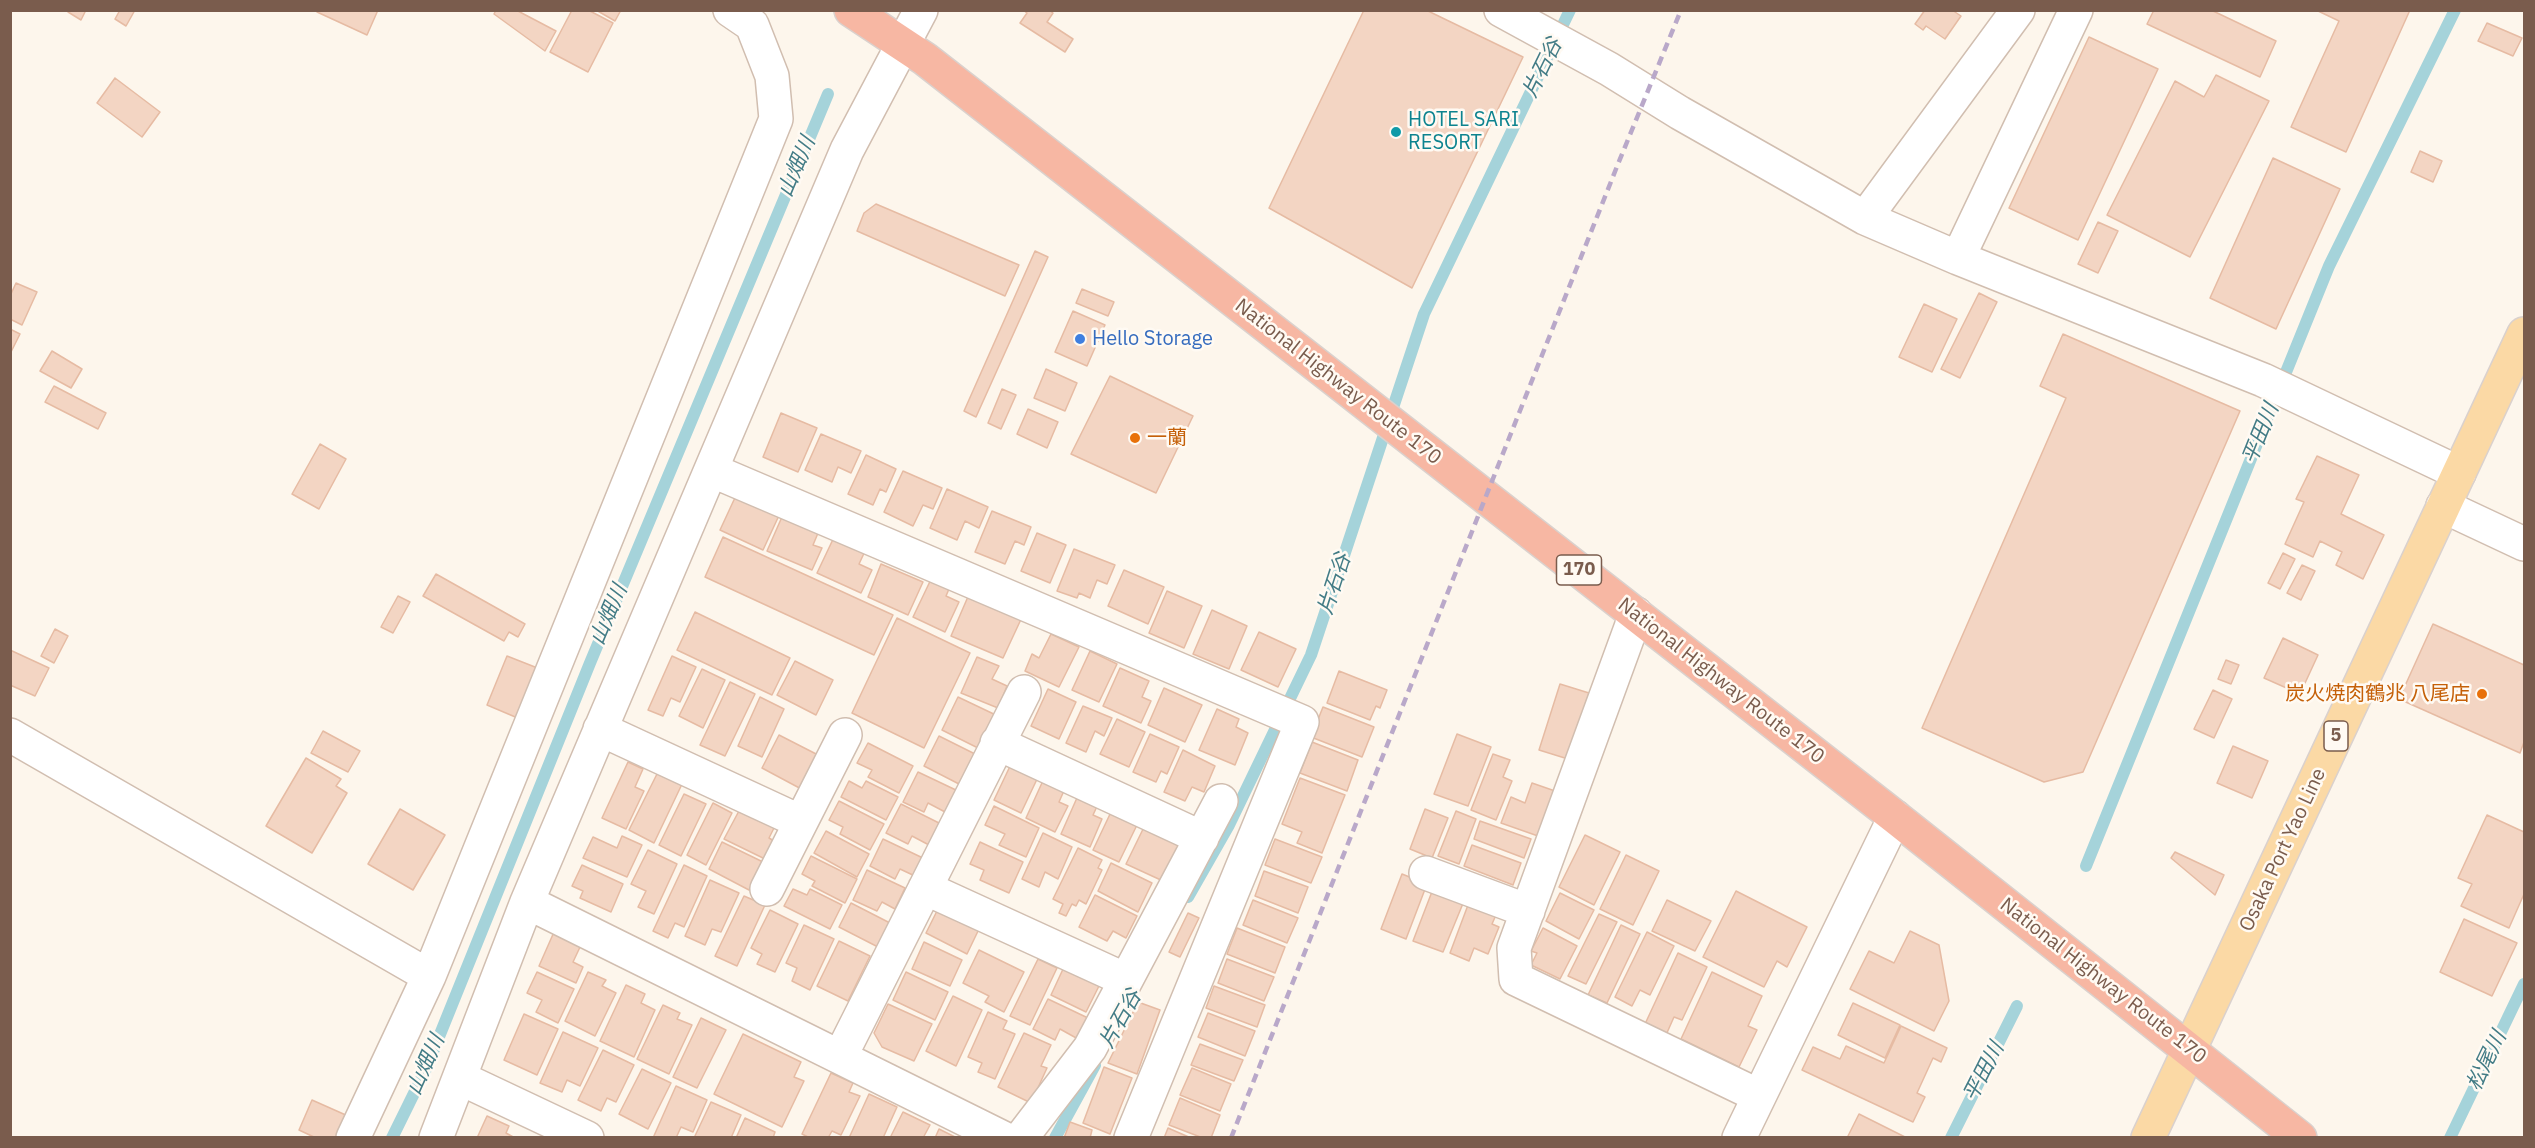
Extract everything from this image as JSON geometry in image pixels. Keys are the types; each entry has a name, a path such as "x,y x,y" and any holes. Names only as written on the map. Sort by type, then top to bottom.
{"highway":[{"name":"National Highway Route 170","path":"851,10 902,43 1636,614 2300,1137"}],"main road":[{"name":"Osaka Port Yao Line","path":"2148,1137 2524,334"}],"street":[{"path":"353,1137 429,976 776,119 772,76 752,25 730,10"},
{"path":"436,1137 527,902 847,150 921,10"},
{"path":"1501,10 1609,69 1680,113 1865,218 1958,258 2263,380 2459,473"},
{"path":"1865,218 2018,10"},
{"path":"1958,258 2076,10"},
{"path":"711,470 1302,722 1131,1137"},
{"path":"2443,506 2524,544"},
{"path":"1636,614 1514,948 1516,979 1759,1096"},
{"path":"840,1057 1024,692"},
{"path":"600,729 801,822"},
{"path":"10,735 429,976"},
{"path":"766,889 845,735"},
{"path":"997,743 1202,837"},
{"path":"1021,1137 1090,1048 1221,801"},
{"path":"1739,1137 1895,817"},
{"path":"1426,873 1528,911"},
{"path":"925,888 1126,980"},
{"path":"527,902 1003,1137"},
{"path":"460,1078 587,1137"}],"building":[{"path":"69,10 86,10 81,20 68,12"},
{"path":"120,10 135,10 126,26 115,19"},
{"path":"318,10 378,10 367,35 317,12"},
{"path":"496,10 516,10 556,31 545,51 494,14"},
{"path":"572,10 588,10 613,23 588,72 550,52"},
{"path":"596,10 621,10 615,21"},
{"path":"1023,10 1049,10 1053,13 1047,22 1073,39 1065,52 1020,23 1027,13"},
{"name":"HOTEL SARI RESORT","path":"1364,10 1426,10 1523,57 1412,288 1269,208"},
{"path":"1925,10 1952,10 1961,16 1945,39 1926,26 1923,30 1915,24"},
{"path":"2154,10 2211,10 2276,41 2260,77 2147,24"},
{"path":"2316,10 2410,10 2346,152 2291,127 2339,21"},
{"path":"2487,23 2522,38 2513,56 2478,41"},
{"path":"2089,37 2158,69 2078,240 2009,208"},
{"path":"2216,75 2269,101 2190,257 2107,215 2175,81 2204,97"},
{"path":"115,78 160,112 142,137 97,103"},
{"path":"2420,151 2442,161 2433,182 2411,172"},
{"path":"2273,158 2340,189 2276,329 2210,298"},
{"path":"876,204 1019,265 1005,296 857,231 864,213"},
{"path":"2098,222 2118,231 2098,273 2078,264"},
{"path":"1035,251 1048,257 976,417 964,411"},
{"path":"16,283 37,292 22,325 10,319 10,296"},
{"path":"1082,289 1114,302 1108,316 1076,303"},
{"path":"1979,293 1997,302 1960,378 1941,369"},
{"path":"1924,304 1957,319 1932,372 1899,357"},
{"name":"Hello Storage","path":"1073,311 1105,325 1087,366 1055,352"},
{"path":"10,329 20,334 10,354"},
{"path":"2063,334 2240,411 2083,772 2044,782 1922,728 2066,398 2040,386"},
{"path":"52,351 82,369 71,388 40,371"},
{"path":"1046,369 1077,383 1065,411 1034,398"},
{"path":"1110,376 1193,416 1156,493 1071,454"},
{"path":"54,386 106,413 98,429 45,402"},
{"path":"1002,389 1016,395 1001,429 988,423"},
{"path":"1028,409 1058,422 1047,448 1017,434"},
{"path":"781,413 817,428 798,472 763,457"},
{"path":"821,434 861,451 851,473 838,467 832,482 805,470"},
{"path":"320,444 346,459 319,509 292,494"},
{"path":"866,455 896,469 886,492 880,489 873,505 848,494"},
{"path":"2317,456 2359,475 2341,514 2384,535 2363,579 2336,565 2342,552 2320,541 2313,557 2285,544 2304,502 2296,499"},
{"path":"903,471 942,488 933,509 923,505 913,526 884,512"},
{"path":"739,489 782,509 763,550 720,530"},
{"path":"947,489 988,507 979,528 965,521 957,540 930,528"},
{"path":"785,510 821,526 813,545 822,548 812,570 767,551"},
{"path":"992,511 1031,527 1024,545 1015,541 1005,564 975,552"},
{"path":"836,533 867,547 859,564 872,570 861,593 817,573"},
{"path":"1037,533 1066,545 1050,583 1021,571"},
{"path":"723,537 893,615 874,655 705,577"},
{"path":"1074,549 1115,565 1107,584 1097,580 1090,598 1079,593 1077,598 1057,591"},
{"path":"2283,553 2295,559 2280,589 2268,583"},
{"path":"881,564 923,582 908,615 868,597"},
{"path":"2302,565 2315,571 2301,600 2287,593"},
{"path":"1124,570 1164,587 1148,624 1108,606"},
{"path":"934,573 952,582 946,596 959,602 945,632 913,617"},
{"path":"436,574 525,624 518,637 509,632 504,641 423,596"},
{"path":"1167,591 1202,606 1184,648 1149,633"},
{"path":"970,592 1023,615 1003,658 951,636"},
{"path":"398,596 410,602 393,633 381,627"},
{"path":"1212,610 1247,626 1229,669 1193,654"},
{"path":"695,612 790,658 772,695 677,650"},
{"path":"897,618 970,653 924,748 852,713"},
{"path":"2433,624 2524,665 2524,742 2520,753 2399,699"},
{"path":"55,629 68,636 54,663 41,656"},
{"path":"1259,632 1296,649 1278,687 1241,670"},
{"path":"1051,634 1079,647 1059,687 1025,671 1032,654 1039,658"},
{"path":"2283,638 2318,655 2300,694 2264,678"},
{"path":"10,650 49,668 35,696 10,685"},
{"path":"1090,651 1117,664 1099,702 1072,690"},
{"path":"507,656 540,669 520,719 487,705"},
{"path":"672,656 696,667 680,702 671,698 663,716 648,710"},
{"path":"977,657 999,666 992,679 1007,686 998,708 961,693"},
{"path":"2226,660 2239,665 2231,684 2218,679"},
{"path":"795,661 833,680 816,715 777,695"},
{"path":"1120,668 1149,681 1142,697 1151,701 1141,723 1103,706"},
{"path":"702,669 725,680 703,728 679,716"},
{"path":"1339,671 1387,690 1380,708 1376,706 1370,720 1327,703"},
{"path":"730,682 755,694 725,756 700,745"},
{"path":"1560,684 1589,693 1568,759 1539,750"},
{"path":"1164,688 1202,705 1185,742 1148,725"},
{"path":"1048,689 1076,702 1059,739 1031,726"},
{"path":"2213,690 2232,699 2214,738 2194,729"},
{"path":"760,697 784,709 762,757 738,746"},
{"path":"958,697 1000,717 984,751 942,730"},
{"path":"1083,706 1112,718 1104,736 1095,731 1086,752 1066,743"},
{"path":"1323,707 1374,727 1362,757 1311,737"},
{"path":"1217,709 1239,719 1236,727 1248,733 1235,765 1199,750"},
{"path":"1117,719 1145,732 1129,767 1100,754"},
{"path":"323,731 360,751 348,772 311,753"},
{"path":"1150,734 1179,747 1167,774 1161,771 1156,782 1133,772"},
{"path":"1457,734 1491,747 1468,806 1434,794"},
{"path":"779,735 822,757 805,791 762,768"},
{"path":"939,736 975,754 959,784 924,766"},
{"path":"1312,742 1358,760 1347,791 1300,773"},
{"path":"868,743 913,766 899,793 868,777 872,770 857,763"},
{"path":"2233,746 2268,761 2252,798 2217,783"},
{"path":"1183,750 1215,766 1204,792 1192,787 1185,801 1164,792"},
{"path":"1493,754 1510,760 1503,777 1512,781 1496,820 1471,810"},
{"path":"306,758 341,779 336,786 347,793 312,853 266,826"},
{"path":"628,762 643,769 635,787 644,791 626,829 602,818"},
{"path":"1012,762 1039,775 1021,813 994,800"},
{"path":"659,770 683,782 654,843 629,830"},
{"path":"918,772 958,791 947,813 928,803 924,812 903,802"},
{"path":"1046,774 1067,784 1059,802 1068,806 1055,832 1026,818"},
{"path":"1300,778 1345,795 1322,853 1297,843 1302,832 1282,824"},
{"path":"849,781 862,788 866,781 898,797 886,820 841,797"},
{"path":"1532,783 1555,791 1538,836 1501,823 1511,797 1525,803"},
{"path":"1080,791 1100,800 1093,815 1102,819 1090,847 1061,834"},
{"path":"684,794 706,804 681,856 659,845"},
{"path":"839,801 884,824 870,850 840,834 843,827 829,820"},
{"path":"713,803 732,813 706,865 687,855"},
{"path":"901,804 939,823 929,845 912,836 908,844 886,833"},
{"path":"994,806 1039,828 1026,857 999,845 1005,834 985,825"},
{"path":"400,809 445,835 413,890 368,864"},
{"path":"740,809 775,826 769,838 774,841 765,859 724,839"},
{"path":"1425,809 1448,818 1432,858 1410,849"},
{"path":"1456,811 1476,819 1459,864 1438,856"},
{"path":"1111,812 1137,825 1119,862 1093,850"},
{"path":"2487,815 2524,832 2524,894 2509,928 2461,906 2472,884 2458,878"},
{"path":"1480,821 1531,839 1524,858 1474,839"},
{"path":"1146,823 1166,839 1180,846 1163,881 1126,864"},
{"path":"826,831 869,854 857,877 814,853"},
{"path":"1043,833 1072,847 1058,879 1045,872 1039,887 1022,879"},
{"path":"1585,835 1620,852 1594,905 1559,887"},
{"path":"622,836 642,845 627,877 583,858 593,837 617,848"},
{"path":"883,839 925,859 917,877 900,869 895,879 870,866"},
{"path":"1275,839 1322,857 1311,883 1265,865"},
{"path":"722,842 763,862 749,890 709,869"},
{"path":"980,842 1023,862 1009,893 980,880 984,870 970,864"},
{"path":"1472,845 1521,863 1513,885 1464,866"},
{"path":"1078,848 1102,860 1098,868 1102,870 1086,904 1079,900 1076,906 1072,904 1066,916 1059,913 1063,904 1053,899"},
{"path":"648,850 677,864 654,914 638,907 646,891 631,884"},
{"path":"2175,852 2224,875 2215,895 2171,858"},
{"path":"1626,855 1659,871 1633,925 1600,909"},
{"path":"811,856 857,879 845,903 812,886 815,881 802,874"},
{"path":"1111,863 1152,883 1138,912 1098,891"},
{"path":"582,865 623,884 611,912 580,898 583,891 572,886"},
{"path":"684,865 707,876 684,927 675,923 668,938 653,931"},
{"path":"867,870 905,888 895,909 882,902 877,911 853,900"},
{"path":"1264,871 1308,887 1298,913 1255,896"},
{"path":"1402,874 1427,884 1406,939 1381,929"},
{"path":"710,880 739,893 721,932 712,929 705,945 685,936"},
{"path":"793,889 807,895 810,889 842,905 830,929 784,906"},
{"path":"1433,889 1464,901 1443,952 1413,941"},
{"path":"1736,891 1807,927 1787,967 1777,961 1764,987 1703,957"},
{"path":"1560,893 1594,910 1579,939 1546,921"},
{"path":"1095,895 1137,916 1126,938 1113,931 1107,941 1079,927"},
{"path":"744,896 765,905 737,966 715,956"},
{"path":"1253,900 1298,918 1287,943 1243,925"},
{"path":"1667,900 1711,921 1695,951 1652,931"},
{"path":"851,903 890,923 878,947 839,927"},
{"path":"1468,905 1496,915 1492,924 1499,927 1488,954 1474,948 1469,961 1450,953"},
{"path":"938,909 979,929 967,954 926,933"},
{"path":"770,910 798,924 775,972 757,964 762,954 751,948"},
{"path":"1188,913 1199,918 1180,957 1169,952"},
{"path":"1599,914 1617,922 1586,984 1568,976"},
{"path":"2464,919 2517,943 2492,996 2440,972"},
{"path":"804,925 834,939 810,990 792,981 797,968 786,963"},
{"path":"1621,925 1640,934 1607,1003 1588,995"},
{"path":"1237,928 1285,947 1275,973 1227,954"},
{"path":"1543,928 1577,946 1560,979 1531,965 1537,953 1531,951"},
{"path":"1910,931 1939,945 1949,1001 1934,1031 1850,989 1869,951 1894,963"},
{"path":"554,932 581,945 573,962 583,967 576,983 539,966"},
{"path":"1647,932 1674,946 1650,995 1640,990 1632,1006 1615,997"},
{"path":"839,941 870,956 848,1001 817,986"},
{"path":"924,942 962,960 950,986 912,969"},
{"path":"979,950 1024,972 1004,1012 985,1002 989,996 963,983"},
{"path":"1678,953 1707,967 1682,1020 1674,1017 1666,1035 1645,1024"},
{"path":"1038,959 1057,968 1030,1025 1010,1016"},
{"path":"1227,959 1274,977 1264,1001 1218,983"},
{"path":"1064,967 1100,984 1086,1012 1051,995"},
{"path":"537,972 574,989 558,1023 536,1012 542,1000 527,993"},
{"path":"588,972 606,980 602,986 616,993 595,1036 565,1021"},
{"path":"906,972 948,992 935,1020 893,1000"},
{"path":"1712,972 1762,996 1748,1026 1757,1030 1739,1067 1681,1039"},
{"path":"626,985 645,994 641,1003 655,1010 634,1057 600,1041"},
{"path":"1214,986 1265,1005 1257,1027 1206,1008"},
{"path":"953,996 982,1010 956,1066 926,1051"},
{"path":"1048,999 1088,1018 1078,1039 1060,1029 1055,1040 1033,1029"},
{"path":"1138,1002 1160,1010 1137,1074 1108,1063"},
{"path":"1853,1003 1900,1025 1885,1058 1838,1035"},
{"path":"888,1004 932,1024 914,1061 882,1047 874,1033"},
{"path":"663,1005 680,1013 677,1019 692,1025 669,1074 637,1059"},
{"path":"988,1012 1007,1021 1003,1029 1015,1034 995,1079 978,1072 982,1063 968,1057"},
{"path":"1208,1013 1255,1031 1245,1056 1198,1037"},
{"path":"524,1014 558,1029 537,1075 504,1060"},
{"path":"701,1018 726,1030 697,1088 673,1077"},
{"path":"1901,1026 1947,1048 1941,1062 1933,1058 1917,1093 1925,1097 1913,1122 1802,1070 1813,1047 1840,1059 1846,1046 1884,1063"},
{"path":"563,1032 598,1048 580,1086 567,1080 562,1092 540,1083"},
{"path":"1024,1033 1051,1045 1041,1066 1047,1068 1031,1103 998,1087"},
{"path":"743,1034 801,1062 794,1077 804,1081 782,1127 714,1094"},
{"path":"1200,1044 1243,1060 1234,1081 1191,1065"},
{"path":"603,1050 634,1065 616,1102 607,1098 601,1111 578,1100"},
{"path":"1104,1067 1132,1078 1110,1134 1083,1123"},
{"path":"1192,1068 1231,1084 1220,1111 1180,1095"},
{"path":"642,1069 671,1083 648,1129 619,1114"},
{"path":"831,1073 853,1083 849,1092 860,1096 841,1135 832,1131 828,1138 810,1138 802,1134"},
{"path":"676,1086 707,1100 693,1132 681,1127 676,1138 653,1138"},
{"path":"869,1094 897,1107 883,1138 849,1138"},
{"path":"1180,1098 1220,1115 1211,1138 1203,1138 1169,1125"},
{"path":"312,1100 348,1116 338,1138 316,1138 299,1130"},
{"path":"711,1102 741,1115 731,1138 694,1138"},
{"path":"903,1112 930,1125 923,1138 890,1138"},
{"path":"1859,1114 1907,1138 1847,1138"},
{"path":"487,1116 509,1126 506,1133 515,1138 477,1138"},
{"path":"745,1118 775,1132 773,1138 736,1138"},
{"path":"1070,1122 1092,1130 1090,1138 1064,1138"},
{"path":"1168,1128 1191,1138 1164,1138"},
{"path":"939,1129 957,1138 935,1138"}],"waterway":[{"name":"片石谷","path":"1188,897 1229,825 1311,655 1424,314 1570,10"},
{"name":"平田川","path":"2086,866 2329,266 2455,10"},
{"name":"山畑川","path":"392,1138 426,1069 590,663 828,94"},
{"name":"松尾川","path":"2450,1138 2524,984"},
{"name":"平田川","path":"1951,1138 2017,1006"},
{"name":"片石谷","path":"1055,1138 1095,1065"}],"railway":[{"path":"1231,1138 1681,10"}],"place":[{"name":"HOTEL SARI RESORT","path":"1396,132"},
{"name":"Hello Storage","path":"1080,339"},
{"name":"一蘭","path":"1135,438"},
{"name":"炭火焼肉鶴兆 八尾店","path":"2482,694"}]}
